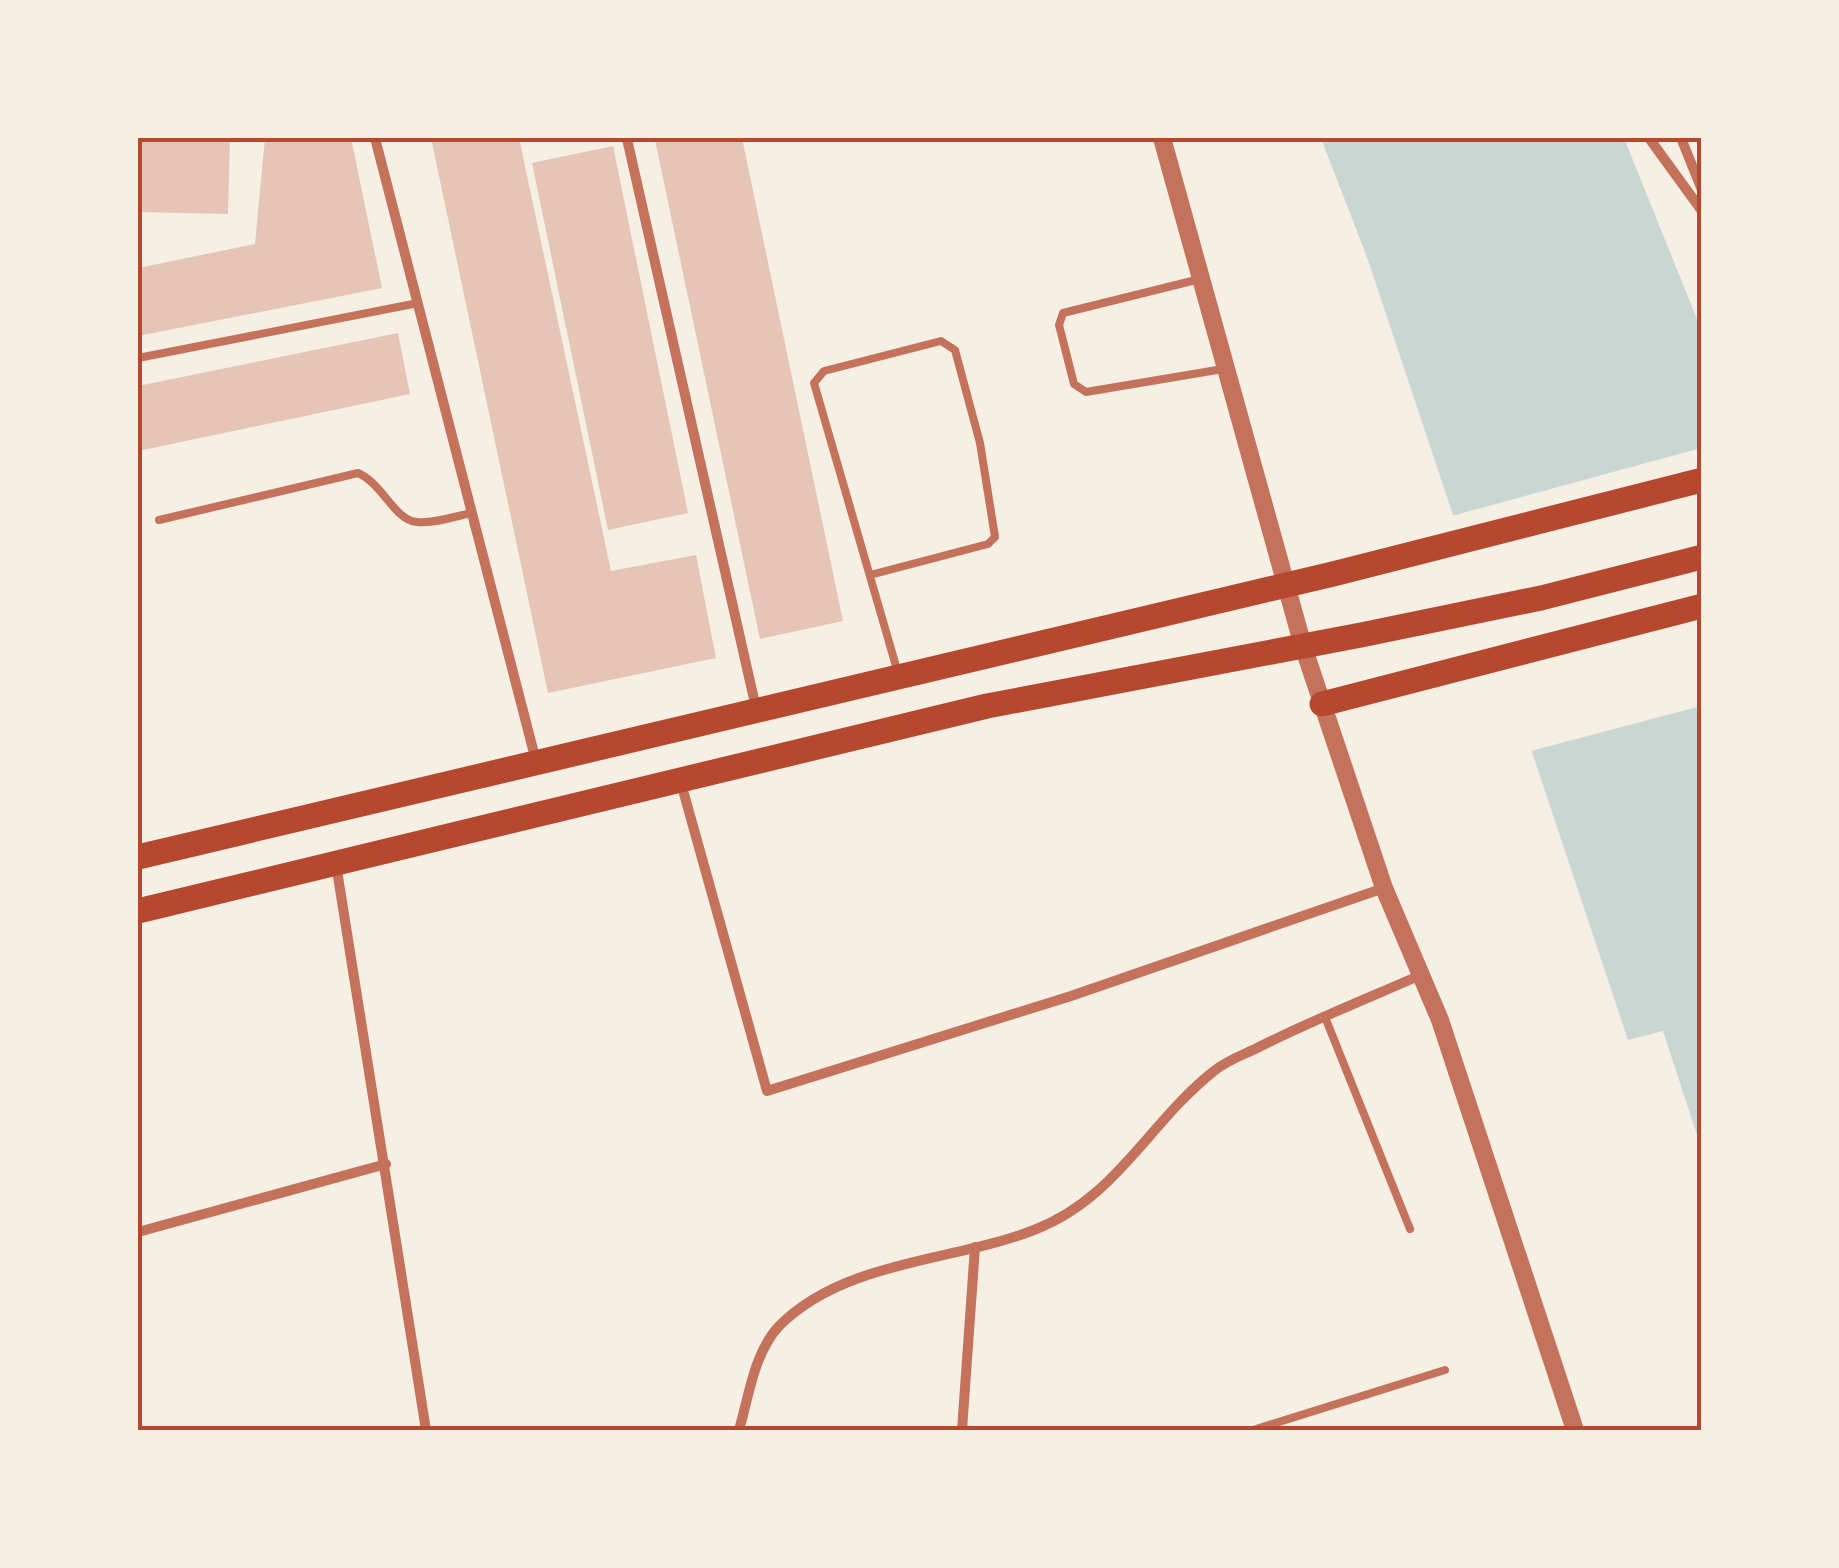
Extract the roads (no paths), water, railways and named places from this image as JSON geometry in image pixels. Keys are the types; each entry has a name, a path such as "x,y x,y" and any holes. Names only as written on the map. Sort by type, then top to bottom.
{"main road":[{"path":"138,857 1333,574 1702,480"},
{"path":"138,911 988,706 1541,598 1702,557"},
{"path":"1322,704 1702,606"}],"street":[{"path":"375,138 536,762"},
{"path":"1162,138 1302,646 1384,888 1440,1020 1575,1430"},
{"path":"1648,138 1702,211"},
{"path":"1681,138 1702,190"},
{"path":"627,139 756,710"},
{"path":"680,782 767,1091 1071,996 1384,888"},
{"path":"336,863 426,1430"},
{"path":"739,1430 761,1353 779,1326 819,1296 855,1280 1034,1230 1080,1207 1116,1178 1174,1106 1218,1068 1421,975"},
{"path":"138,1232 386,1164"},
{"path":"962,1430 975,1247"}],"lane":[{"path":"1200,279 1063,313 1058,325 1074,384 1086,392 1224,368"},
{"path":"138,358 418,303"},
{"path":"870,576 988,544 995,537 986,474 955,350 941,341 824,371 814,383 899,676"},
{"path":"160,520 358,473 373,480 408,521 421,523 472,513"},
{"path":"1326,1016 1410,1229"},
{"path":"1253,1430 1445,1370"}]}
